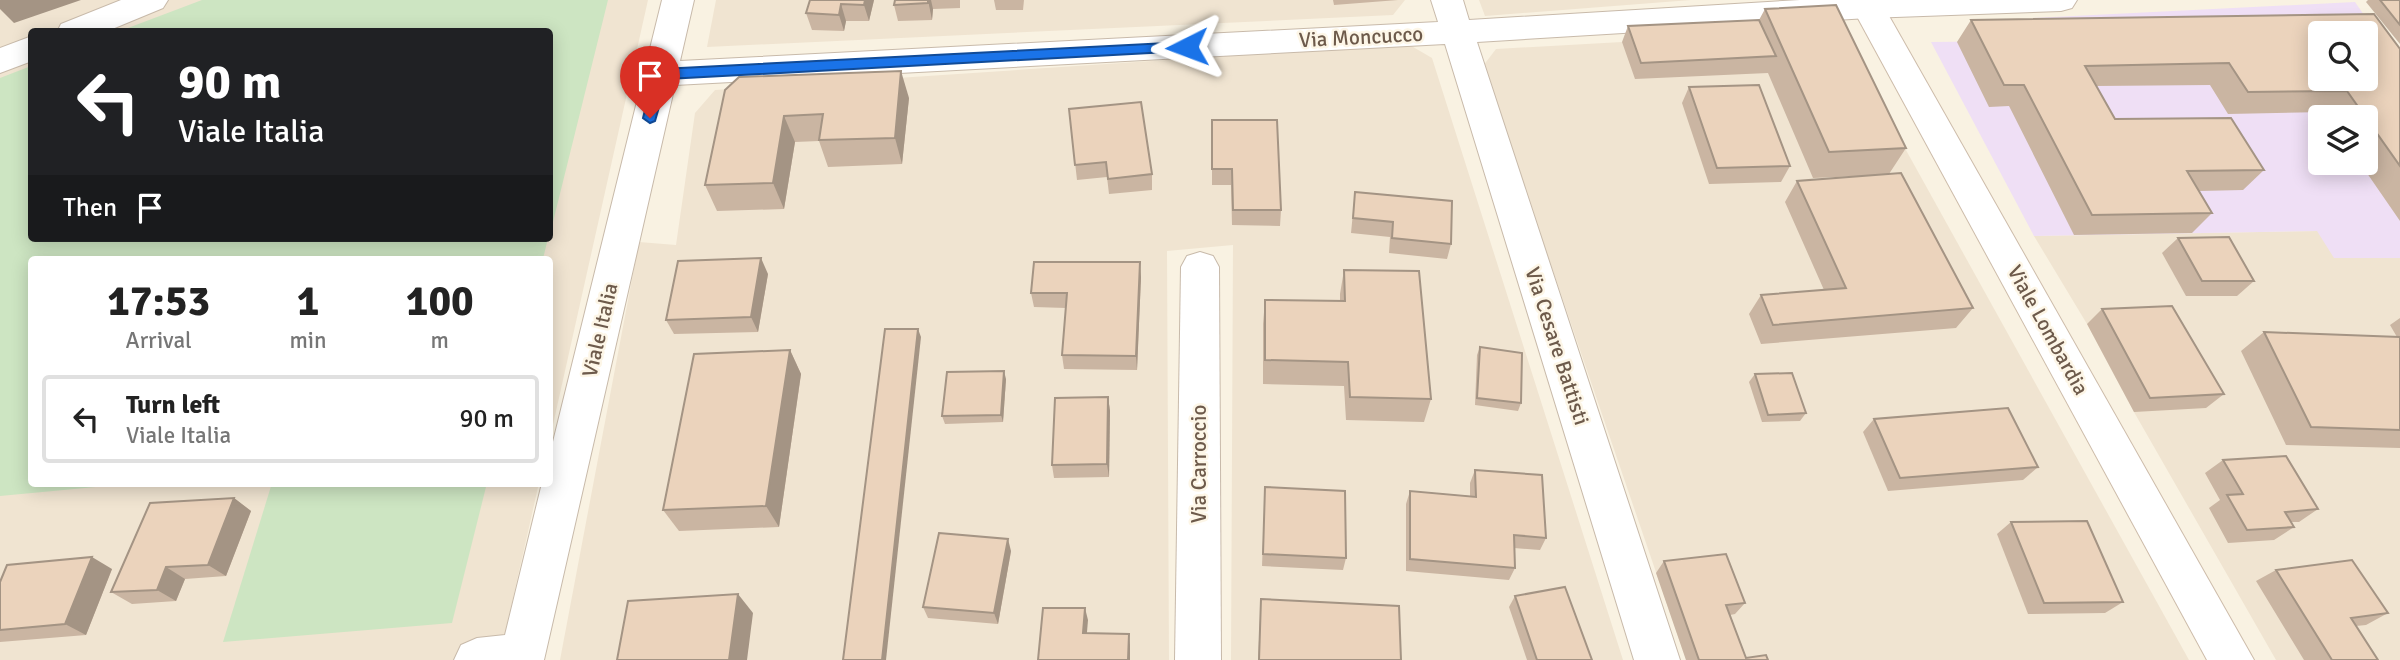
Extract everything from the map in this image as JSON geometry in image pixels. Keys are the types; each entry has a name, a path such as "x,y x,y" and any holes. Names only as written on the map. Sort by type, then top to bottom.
{"street":[{"path":"83,28 152,0"},
{"name":"Viale Italia","path":"521,658 678,0"},
{"name":"Via Moncucco","path":"661,74 1453,16 2061,0"},
{"name":"Viale Lombardia","path":"1866,4 2231,660"},
{"name":"Via Cesare Battisti","path":"1453,16 1657,660"},
{"path":"0,61 28,50"},
{"name":"Via Carroccio","path":"1198,660 1200,267"},
{"path":"477,660 521,658"}],"shaded area":[{"path":"0,0 648,0 553,425 553,256 28,256 28,487 538,487 499,660 0,660"},
{"path":"716,0 1405,0 1393,15 707,47"},
{"path":"1479,0 1691,0 1485,16"},
{"path":"2355,2 2368,21 2308,21 2308,91 2378,91 2378,35 2400,67 2400,258 2334,258 2317,231 2034,236 1931,42 2028,41 2033,18"},
{"path":"1622,42 1846,42 2189,660 1686,660 1483,66 1496,49"},
{"path":"1408,44 1432,58 1623,660 1231,660 1233,245 1167,251 1169,660 560,660 639,242 676,245 695,113 715,90"},
{"path":"2318,231 2335,258 2400,258 2400,660 2276,660 2134,412 2087,324 2034,236"}],"green space":[{"path":"202,0 608,0 553,222 553,28 128,28"},
{"path":"28,67 28,242 547,242 544,256 28,256 28,487 96,487 0,496 0,78"},
{"path":"271,487 486,487 452,623 223,642"}],"building":[{"path":"810,0 865,0 864,5 841,4 839,15 806,13"},
{"path":"895,0 928,0 928,3 894,5"},
{"path":"2380,0 2400,0 2400,25"},
{"path":"1836,5 1906,148 1829,152 1765,9"},
{"path":"2374,14 2400,49 2400,166 2378,135 2378,105 2357,105 2347,91 2248,92 2229,63 2085,66 2115,119 2231,118 2264,170 2187,171 2212,213 2092,215 2024,85 2004,85 1971,20"},
{"path":"1759,20 1776,56 1641,63 1628,26"},
{"path":"901,71 895,138 819,140 823,114 784,116 773,183 705,185 725,90 739,77"},
{"path":"1759,85 1790,166 1717,168 1689,87"},
{"path":"1141,102 1152,174 1108,179 1106,162 1075,165 1069,109"},
{"path":"1212,120 1277,120 1281,210 1233,210 1232,169 1212,169"},
{"path":"1901,173 1973,308 1773,325 1761,295 1846,288 1797,181"},
{"path":"1355,192 1452,201 1451,244 1392,238 1393,222 1353,218"},
{"path":"2229,237 2254,281 2202,281 2178,238"},
{"path":"761,258 751,317 666,320 678,261"},
{"path":"1034,262 1140,262 1136,356 1062,355 1067,293 1031,293"},
{"path":"1344,270 1419,271 1431,399 1350,397 1348,362 1265,360 1265,300 1345,301"},
{"path":"2172,306 2224,394 2150,398 2102,309"},
{"path":"885,329 918,329 882,660 843,660"},
{"path":"2264,332 2400,337 2400,430 2311,427"},
{"path":"1480,347 1522,353 1521,403 1477,398"},
{"path":"790,350 766,506 663,510 694,354"},
{"path":"1004,371 1001,415 942,416 947,372"},
{"path":"1792,373 1806,413 1768,415 1755,374"},
{"path":"1108,397 1107,464 1052,465 1055,398"},
{"path":"2008,408 2038,467 1900,478 1874,419"},
{"path":"2286,456 2318,509 2285,512 2294,527 2247,530 2227,495 2243,494 2223,460"},
{"path":"1475,470 1542,475 1546,538 1514,535 1515,568 1410,559 1410,491 1476,497"},
{"path":"1265,487 1345,491 1346,558 1263,554"},
{"path":"234,498 208,565 166,567 157,590 111,592 150,503"},
{"path":"2087,521 2123,602 2044,603 2011,522"},
{"path":"939,533 1008,539 994,613 923,607"},
{"path":"1726,554 1745,603 1726,605 1746,658 1766,655 1768,660 1699,660 1664,561"},
{"path":"92,557 65,624 0,630 0,582 7,565"},
{"path":"2352,560 2388,613 2351,618 2378,660 2332,660 2276,570"},
{"path":"1565,587 1592,660 1537,660 1515,596"},
{"path":"738,594 729,660 617,660 628,601"},
{"path":"1261,599 1399,606 1401,660 1259,660"},
{"path":"1043,608 1085,608 1083,633 1129,634 1128,660 1038,660"}],"route":[{"path":"650,118 661,74 1187,47"}]}
